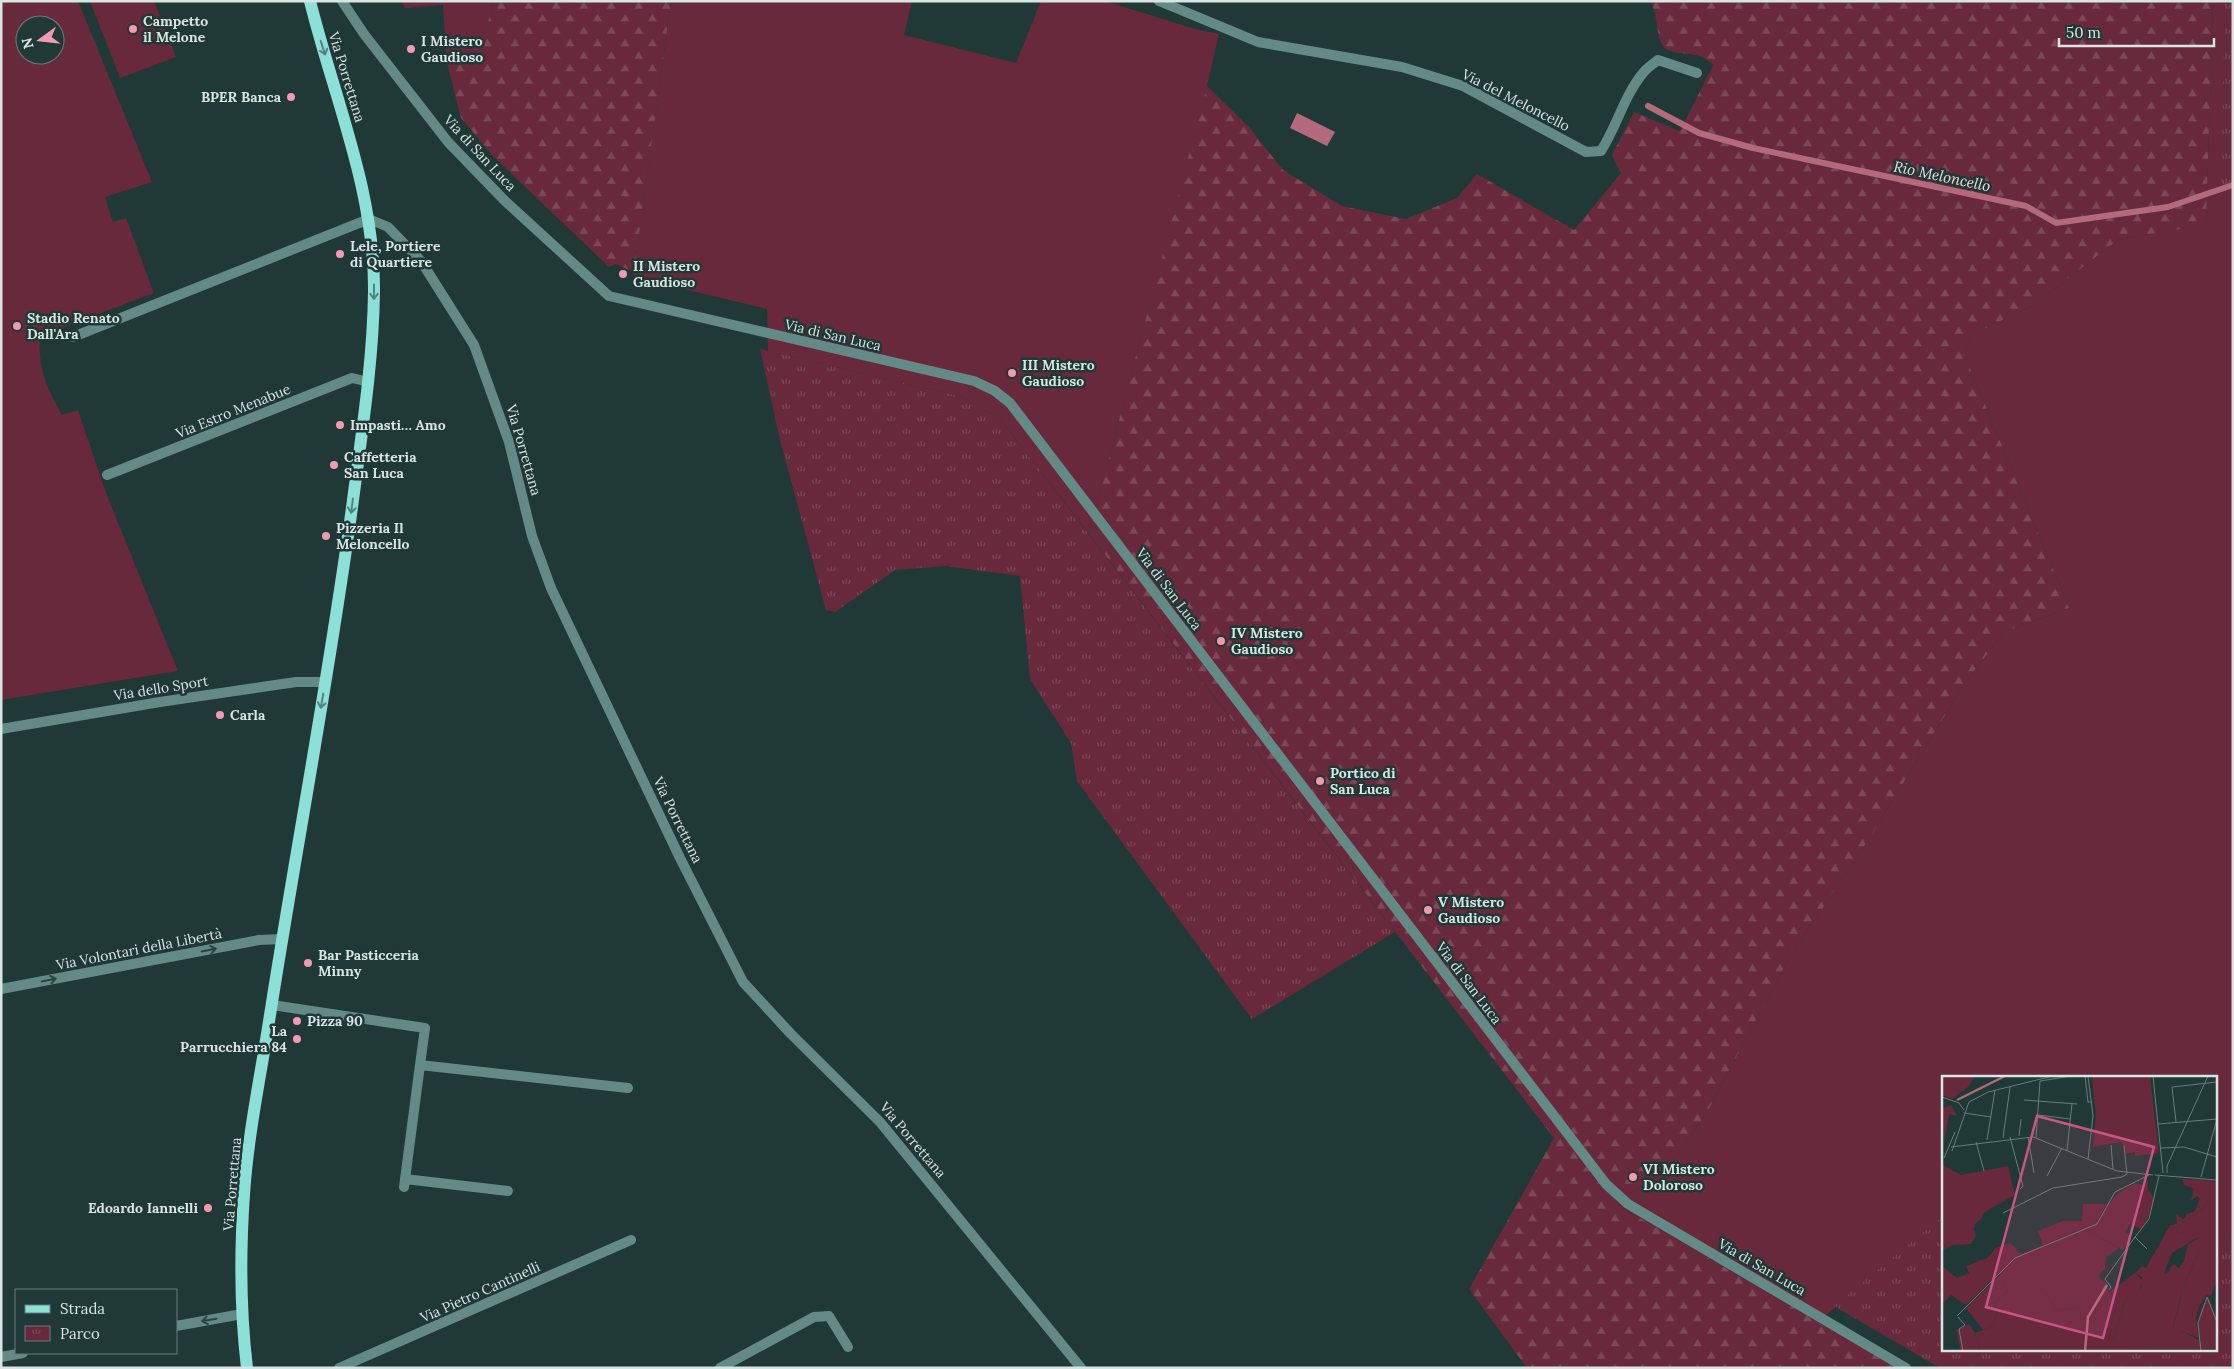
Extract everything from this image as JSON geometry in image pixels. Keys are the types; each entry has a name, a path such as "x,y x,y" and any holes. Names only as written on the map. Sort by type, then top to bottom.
{"main road":[{"name":"Via Porrettana","path":"247,1368 242,1314 244,1192 282,939 347,549 369,382 374,292 368,219 358,166 310,1"}],"street":[{"name":"Via di San Luca","path":"342,1 370,42 448,142 505,201 609,296 974,381 995,391 1010,403 1606,1184 1628,1204 1906,1368"},
{"name":"Via del Meloncello","path":"1159,1 1258,42 1402,67 1463,86 1586,152 1601,151 1612,135 1624,105 1643,73 1658,60 1697,73"},
{"path":"73,337 368,219"},
{"name":"Via Porrettana","path":"368,219 388,227 421,261 474,344 509,442 532,536 550,588 680,858 743,982 791,1034 880,1122 1082,1368"},
{"name":"Via Estro Menabue","path":"107,475 352,378 369,382"},
{"name":"Via dello Sport","path":"1,729 134,706 296,682 325,682"},
{"name":"Via Volontari della Libertà","path":"1,989 259,940 282,939"},
{"path":"272,1005 425,1028 405,1183 508,1191"},
{"path":"420,1065 628,1088"},
{"name":"Via Pietro Cantinelli","path":"339,1368 631,1240"},
{"path":"178,1326 242,1314"},
{"path":"720,1368 814,1317 829,1316 848,1347"},
{"path":"1,1357 18,1354"}],"green space":[{"path":"1,1 78,1 152,182 105,197 113,222 126,218 154,293 40,336 40,358 47,386 62,415 78,410 106,493 178,671 1,700"},
{"name":"Campetto il Melone","path":"90,1 154,1 176,57 120,78"},
{"path":"401,1 494,1 479,55 446,59 443,5 405,8"},
{"path":"494,1 671,1 634,272 615,264 609,267 495,158 461,118 446,59 479,54"},
{"path":"671,1 912,1 904,35 1016,63 1041,1 1105,1 1195,29 1219,34 1203,103 1089,534 1000,419 963,397 768,351 767,309 633,277"},
{"path":"1650,1 2213,1 2206,225 2119,239 2035,304 1970,336 1965,356 2069,608 2004,632 1963,686 1869,839 1789,958 1706,1114 1664,1172 1614,1203 1897,1368 1527,1368 1469,1289 1554,1138 1089,534 1207,86 1248,126 1283,170 1342,206 1406,219 1457,198 1477,174 1574,230 1621,173 1612,155 1634,112 1680,131 1713,65 1702,57 1677,53 1666,49 1658,34 1655,13"},
{"path":"2213,1 2233,1 2233,1235 2216,1251 2216,1076 1942,1076 1942,1217 1818,1322 1614,1203 1664,1172 1706,1114 1789,958 1869,839 1963,686 2004,632 2069,608 1965,356 1970,336 2035,304 2119,239 2206,224"},
{"path":"2225,1 2233,1 2233,183 2221,185"},
{"path":"760,349 963,397 1000,419 1395,932 1252,1019 1077,781 1071,743 1030,679 1020,576 946,566 895,570 835,612 826,610 780,440"},
{"path":"1942,1217 1942,1352 2216,1352 2216,1251 2233,1235 2233,1368 1940,1368 1834,1306"}],"shaded area":[{"path":"1297,113 1335,132 1327,146 1290,128"}],"waterway":[{"name":"Rio Meloncello","path":"1648,106 1699,133 1753,148 2026,206 2056,223 2168,207 2233,185"}],"place":[{"name":"Campetto il Melone","path":"133,29"},
{"name":"I Mistero Gaudioso","path":"411,49"},
{"name":"BPER Banca","path":"291,97"},
{"name":"Lele, Portiere di Quartiere","path":"340,254"},
{"name":"II Mistero Gaudioso","path":"623,274"},
{"name":"Stadio Renato Dall'Ara","path":"17,326"},
{"name":"III Mistero Gaudioso","path":"1012,373"},
{"name":"Impasti… Amo","path":"340,425"},
{"name":"Caffetteria San Luca","path":"334,465"},
{"name":"Pizzeria Il Meloncello","path":"326,536"},
{"name":"IV Mistero Gaudioso","path":"1221,641"},
{"name":"Carla","path":"220,715"},
{"name":"Portico di San Luca","path":"1320,781"},
{"name":"V Mistero Gaudioso","path":"1428,910"},
{"name":"Bar Pasticceria Minny","path":"308,963"},
{"name":"Pizza 90","path":"297,1021"},
{"name":"La Parrucchiera 84","path":"297,1039"},
{"name":"VI Mistero Doloroso","path":"1633,1177"},
{"name":"Edoardo Iannelli","path":"208,1208"}]}
